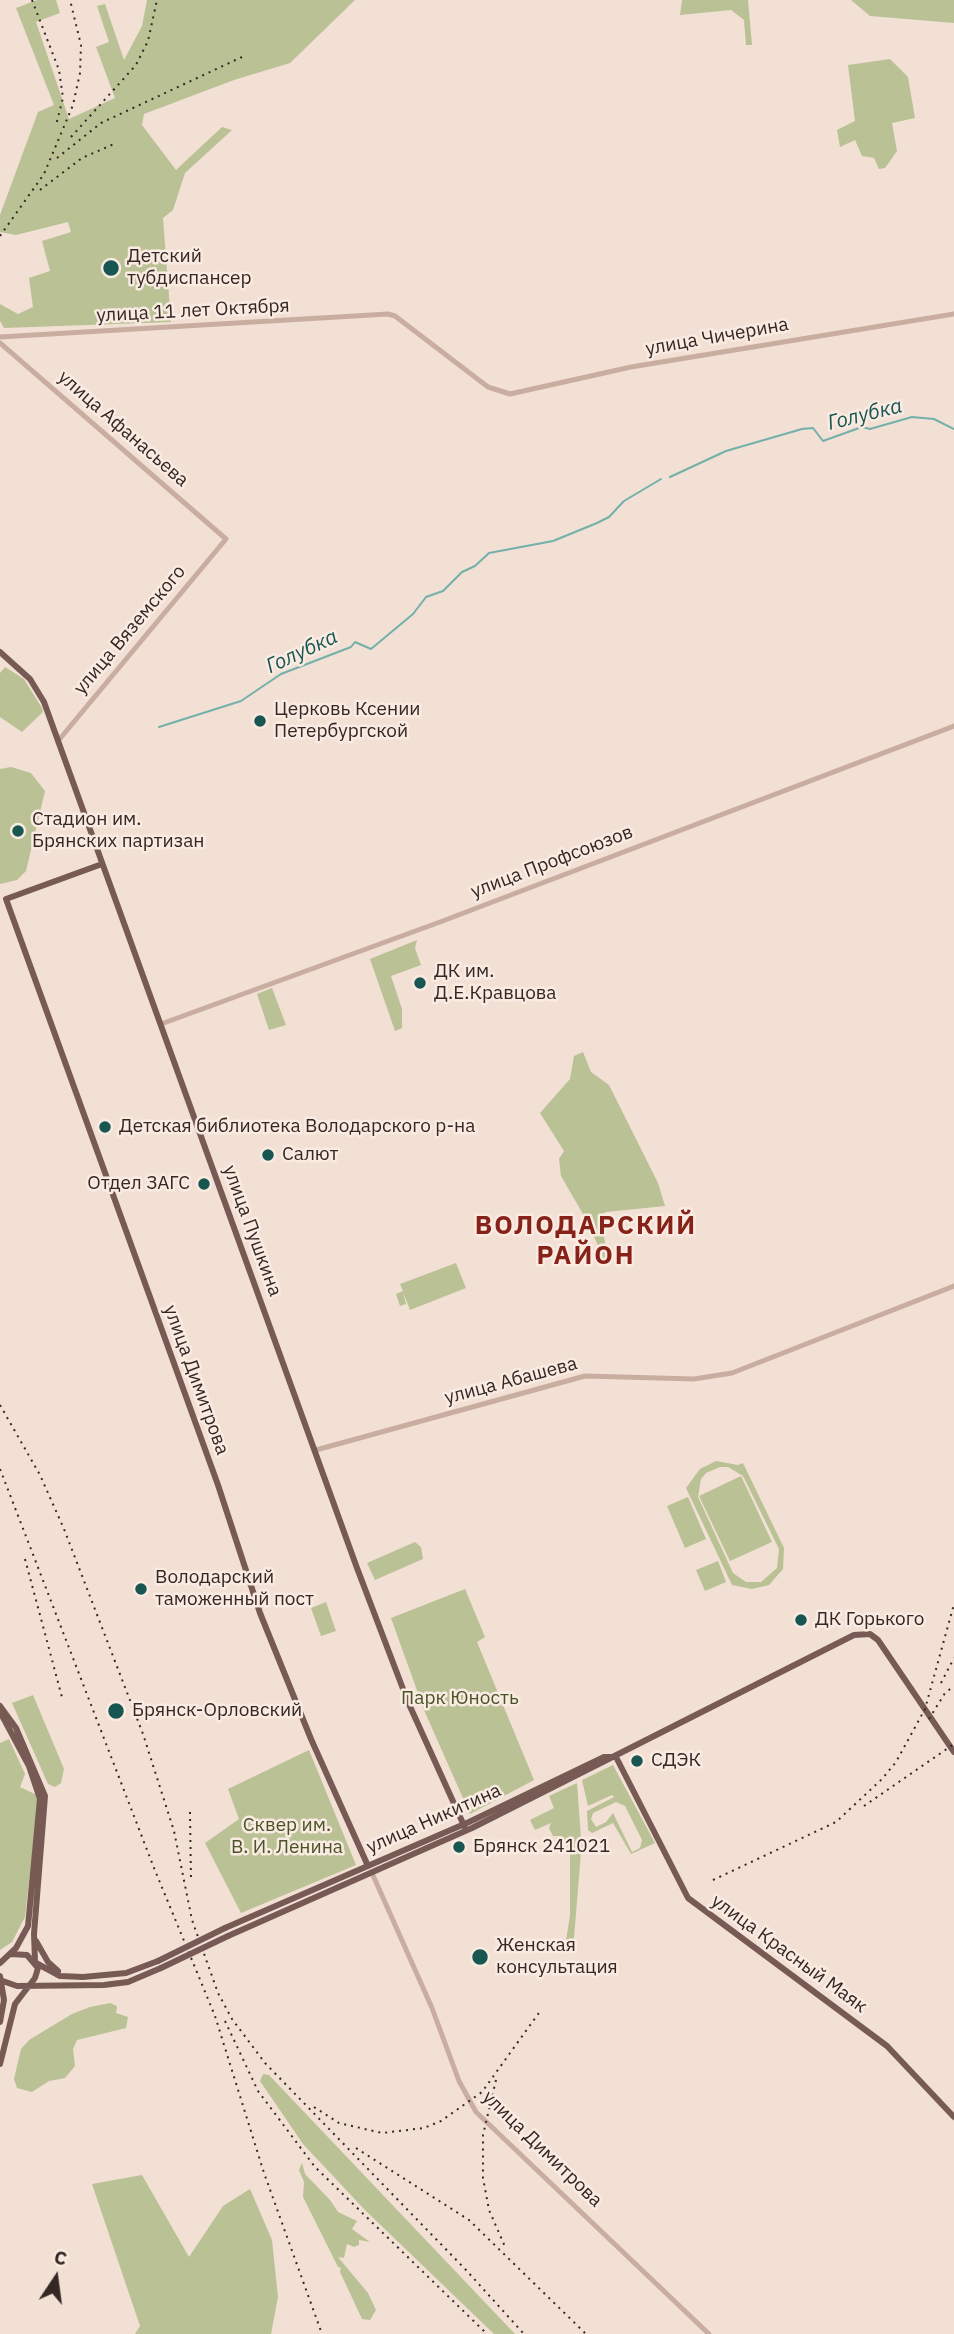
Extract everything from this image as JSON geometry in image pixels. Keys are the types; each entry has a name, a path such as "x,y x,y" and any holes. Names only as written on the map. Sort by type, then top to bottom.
{"main road":[{"name":"улица Пушкина","path":"0,652 30,679 44,702 404,1691 465,1827"},
{"name":"улица Димитрова","path":"102,864 6,900 218,1485 261,1613 311,1739 368,1866"},
{"name":"улица Никитина","path":"159,1965 372,1873 616,1757 854,1635 866,1634 878,1640 954,1752"},
{"path":"0,1706 16,1728 45,1796 34,1940 37,1973 15,2004 0,2064"},
{"path":"0,1712 29,1766 40,1799 28,1926 11,1954 0,1965"},
{"name":"улица Красный Маяк","path":"616,1757 688,1898 887,2046 954,2117"},
{"name":"улица Никитина","path":"159,1965 225,1928 465,1827"},
{"path":"34,1940 55,1970 83,1977"},
{"path":"11,1954 27,1955 60,1976 126,1973 159,1965"},
{"path":"1,1979 17,1986 104,1985 128,1982 159,1965"},
{"path":"0,2022 4,2000 1,1979"}],"street":[{"name":"улица Чичерина","path":"388,314 395,316 488,387 510,394 631,367 954,314"},
{"name":"улица 11 лет Октября","path":"0,337 388,314"},
{"name":"улица Афанасьева","path":"0,343 226,539"},
{"name":"улица Вяземского","path":"58,741 226,539"},
{"name":"улица Профсоюзов","path":"161,1024 954,726"},
{"name":"улица Абашева","path":"316,1450 585,1376 694,1379 732,1373 954,1286"},
{"name":"улица Димитрова","path":"372,1873 472,2106 709,2334"}],"green space":[{"path":"37,0 56,0 60,13 36,22 69,119 115,98 96,47 109,42 97,6 105,4 124,60 142,26 147,0 355,0 290,63 234,80 144,114 142,125 176,170 222,127 232,130 185,173 173,210 163,218 171,322 4,328 0,321 0,304 18,314 33,307 29,278 50,271 42,241 71,232 68,222 16,235 0,232 0,215 38,112 54,105 16,8"},
{"path":"682,0 748,0 752,45 746,45 744,20 731,10 680,15"},
{"path":"851,0 954,0 954,23 870,16"},
{"path":"890,59 908,77 915,118 892,123 897,151 885,168 879,169 874,158 862,156 855,140 840,147 837,130 855,121 848,65"},
{"path":"5,667 24,679 42,708 43,712 22,732 0,717 0,673"},
{"name":"Стадион им. Брянских партизан","path":"11,767 31,773 45,791 26,871 17,880 0,884 0,769"},
{"path":"417,940 415,948 421,965 391,976 402,1009 402,1028 395,1031 370,959"},
{"path":"272,988 286,1025 269,1030 257,994"},
{"path":"583,1052 591,1072 609,1085 658,1183 665,1206 606,1212 600,1216 606,1247 605,1261 587,1221 561,1176 559,1159 564,1151 540,1113 570,1079 574,1056"},
{"path":"456,1263 466,1288 410,1310 403,1292 406,1304 400,1306 396,1294 403,1291 400,1284"},
{"path":"716,1461 738,1465 743,1463 784,1548 783,1569 769,1585 752,1589 732,1585 686,1488 700,1469","holes":["720,1467 728,1467 743,1476 779,1549 777,1568 761,1582 746,1582 733,1573 698,1497 701,1479 706,1473"]},
{"path":"741,1476 772,1542 730,1561 699,1496"},
{"path":"688,1497 706,1539 685,1548 667,1506"},
{"path":"415,1542 421,1547 423,1559 375,1580 367,1563"},
{"path":"718,1561 726,1582 705,1591 696,1570"},
{"name":"Парк Юность","path":"465,1589 485,1637 477,1642 534,1780 470,1814 424,1710 391,1618"},
{"path":"326,1602 336,1631 321,1636 311,1608"},
{"path":"33,1695 64,1769 61,1783 55,1787 48,1784 12,1703"},
{"path":"9,1739 25,1774 20,1787 37,1795 38,1804 25,1917 12,1942 0,1950 0,1743"},
{"name":"Сквер им. В. И. Ленина","path":"309,1750 356,1865 241,1913 205,1843 239,1819 228,1789"},
{"path":"613,1765 655,1843 631,1854 613,1823 592,1833 588,1830 587,1811 614,1797 612,1795 588,1806 582,1780","holes":["616,1802 625,1806 642,1840 640,1848 632,1852 613,1813 606,1822 596,1827 591,1819 593,1813"]},
{"path":"577,1783 581,1838 584,1839 586,1849 581,1852 573,1950 565,1947 570,1915 570,1852 561,1836 553,1836 549,1828 551,1823 535,1830 530,1820 554,1808 549,1796"},
{"path":"110,2003 117,2006 116,2013 128,2017 126,2028 77,2040 73,2049 75,2066 65,2078 49,2081 32,2092 17,2088 14,2079 21,2049 29,2040 72,2014"},
{"path":"263,2074 269,2075 515,2334 494,2334 365,2210 303,2144 260,2081"},
{"path":"302,2163 305,2174 338,2212 357,2221 352,2229 370,2242 359,2240 359,2245 354,2247 347,2244 344,2258 338,2257 368,2293 376,2310 370,2320 362,2319 340,2272 341,2268 338,2267 303,2197 304,2182 299,2170"},
{"path":"142,2175 189,2257 223,2206 250,2189 272,2240 278,2297 271,2334 135,2334 140,2326 92,2184"}],"waterway":[{"name":"Голубка","path":"670,477 726,451 802,429 813,428 823,441 862,427 870,429 912,417 934,419 954,429"},
{"name":"Голубка","path":"159,727 241,701 281,674 351,647 355,642 371,649 413,614 426,597 443,591 462,572 475,566 489,553 553,541 597,523 609,517 624,501 661,479"}],"railway":[{"path":"32,0 59,70 63,98 56,125"},
{"path":"0,236 44,174 73,105 80,73 81,45 70,0"},
{"path":"71,137 136,65 148,41 157,0"},
{"path":"57,158 101,123 242,57"},
{"path":"40,190 82,158 114,144"},
{"path":"0,1405 40,1475 64,1529 143,1734 174,1831 192,1920 218,1993 232,2019 265,2063 466,2270 524,2334"},
{"path":"0,1469 154,1868 215,2016 264,2173 322,2334"},
{"path":"25,1559 63,1701"},
{"path":"713,1880 836,1822 882,1779 896,1762 925,1709 954,1604"},
{"path":"941,1683 954,1658"},
{"path":"929,1719 945,1693 954,1686"},
{"path":"864,1806 954,1744"},
{"path":"190,1812 191,1880"},
{"path":"314,2107 339,2123 382,2133 424,2128 441,2121 482,2092 541,2010"},
{"path":"225,2021 258,2091 315,2167 487,2334"},
{"path":"496,2080 483,2135 483,2178 489,2210 506,2249"},
{"path":"356,2148 469,2220 586,2334"}],"place":[{"name":"Детский тубдиспансер","path":"111,268"},
{"name":"Церковь Ксении Петербургской","path":"260,721"},
{"name":"Стадион им. Брянских партизан","path":"18,831"},
{"name":"ДК им. Д.Е.Кравцова","path":"420,983"},
{"name":"Детская библиотека Володарского р-на","path":"105,1127"},
{"name":"Салют","path":"268,1155"},
{"name":"Отдел ЗАГС","path":"204,1184"},
{"name":"Володарский таможенный пост","path":"141,1589"},
{"name":"ДК Горького","path":"801,1620"},
{"name":"Брянск-Орловский","path":"116,1711"},
{"name":"СДЭК","path":"637,1761"},
{"name":"Брянск 241021","path":"459,1847"},
{"name":"Женская консультация","path":"480,1957"}],"district":[{"name":"ВОЛОДАРСКИЙ РАЙОН","path":"586,1241"}]}
